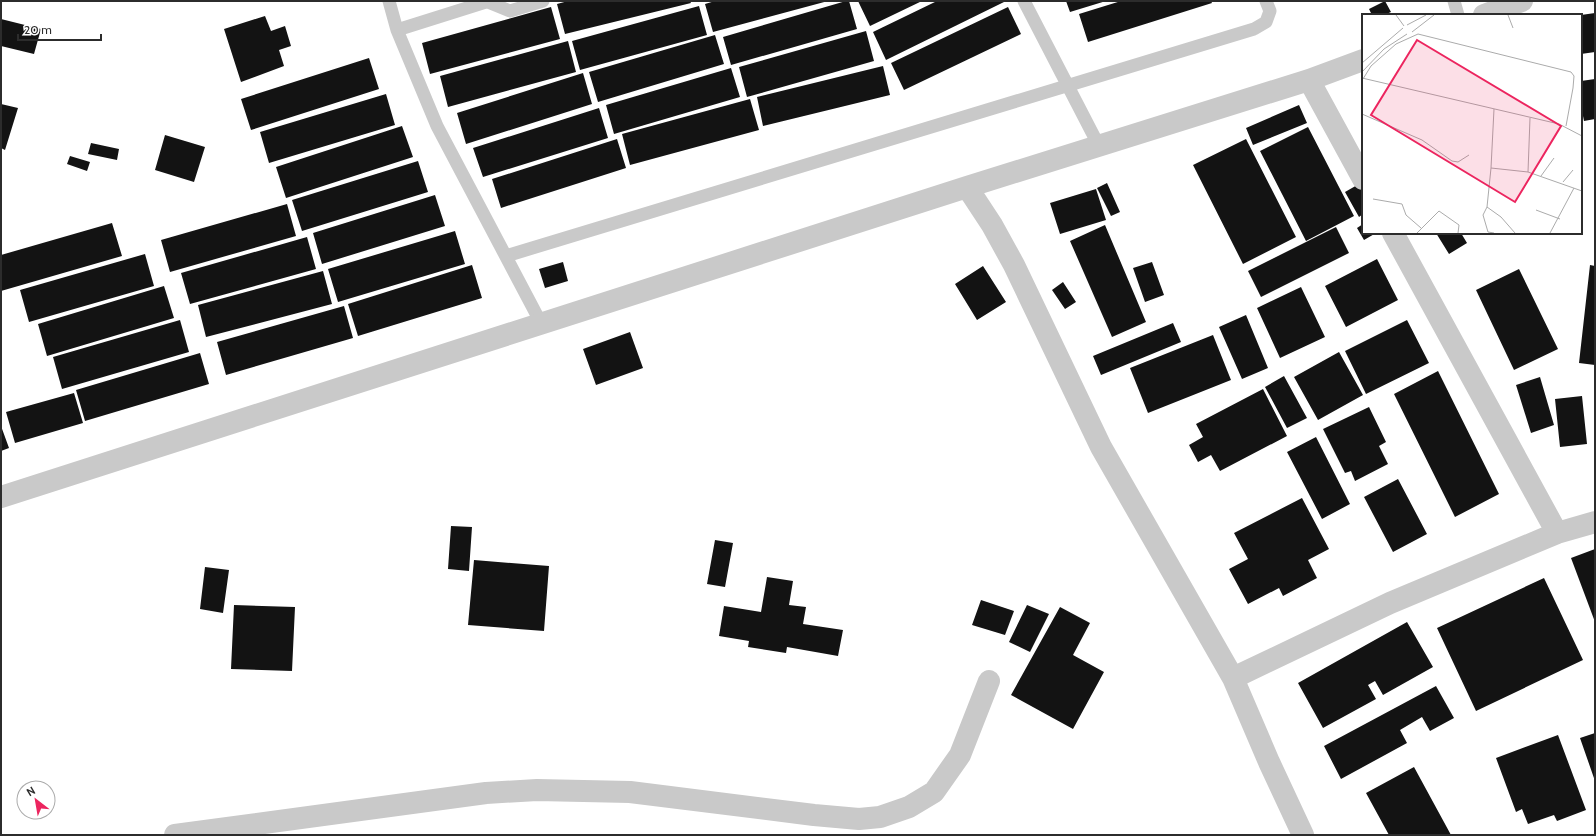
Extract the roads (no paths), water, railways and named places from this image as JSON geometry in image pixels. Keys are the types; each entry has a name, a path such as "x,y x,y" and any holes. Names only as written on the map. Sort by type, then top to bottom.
{"street":[{"path":"1487,14 1522,1"},
{"path":"1,497 967,187 1308,80 1362,60"},
{"path":"1308,80 1362,177"},
{"path":"967,187 992,225 1014,265 1101,447 1233,678 1269,762 1303,835"},
{"path":"1394,234 1557,533"},
{"path":"1233,678 1390,603 1557,533 1595,522"},
{"path":"175,835 486,793 538,790 630,792 814,815 859,818 880,817 909,807 934,792 960,755 990,681"}],"lane":[{"path":"389,1 397,30 437,126 542,323"},
{"path":"397,30 488,1 510,10 543,1"},
{"path":"1024,1 1099,146"},
{"path":"506,256 1254,29 1266,22 1270,11 1266,1"},
{"path":"1454,1 1458,14"}]}
